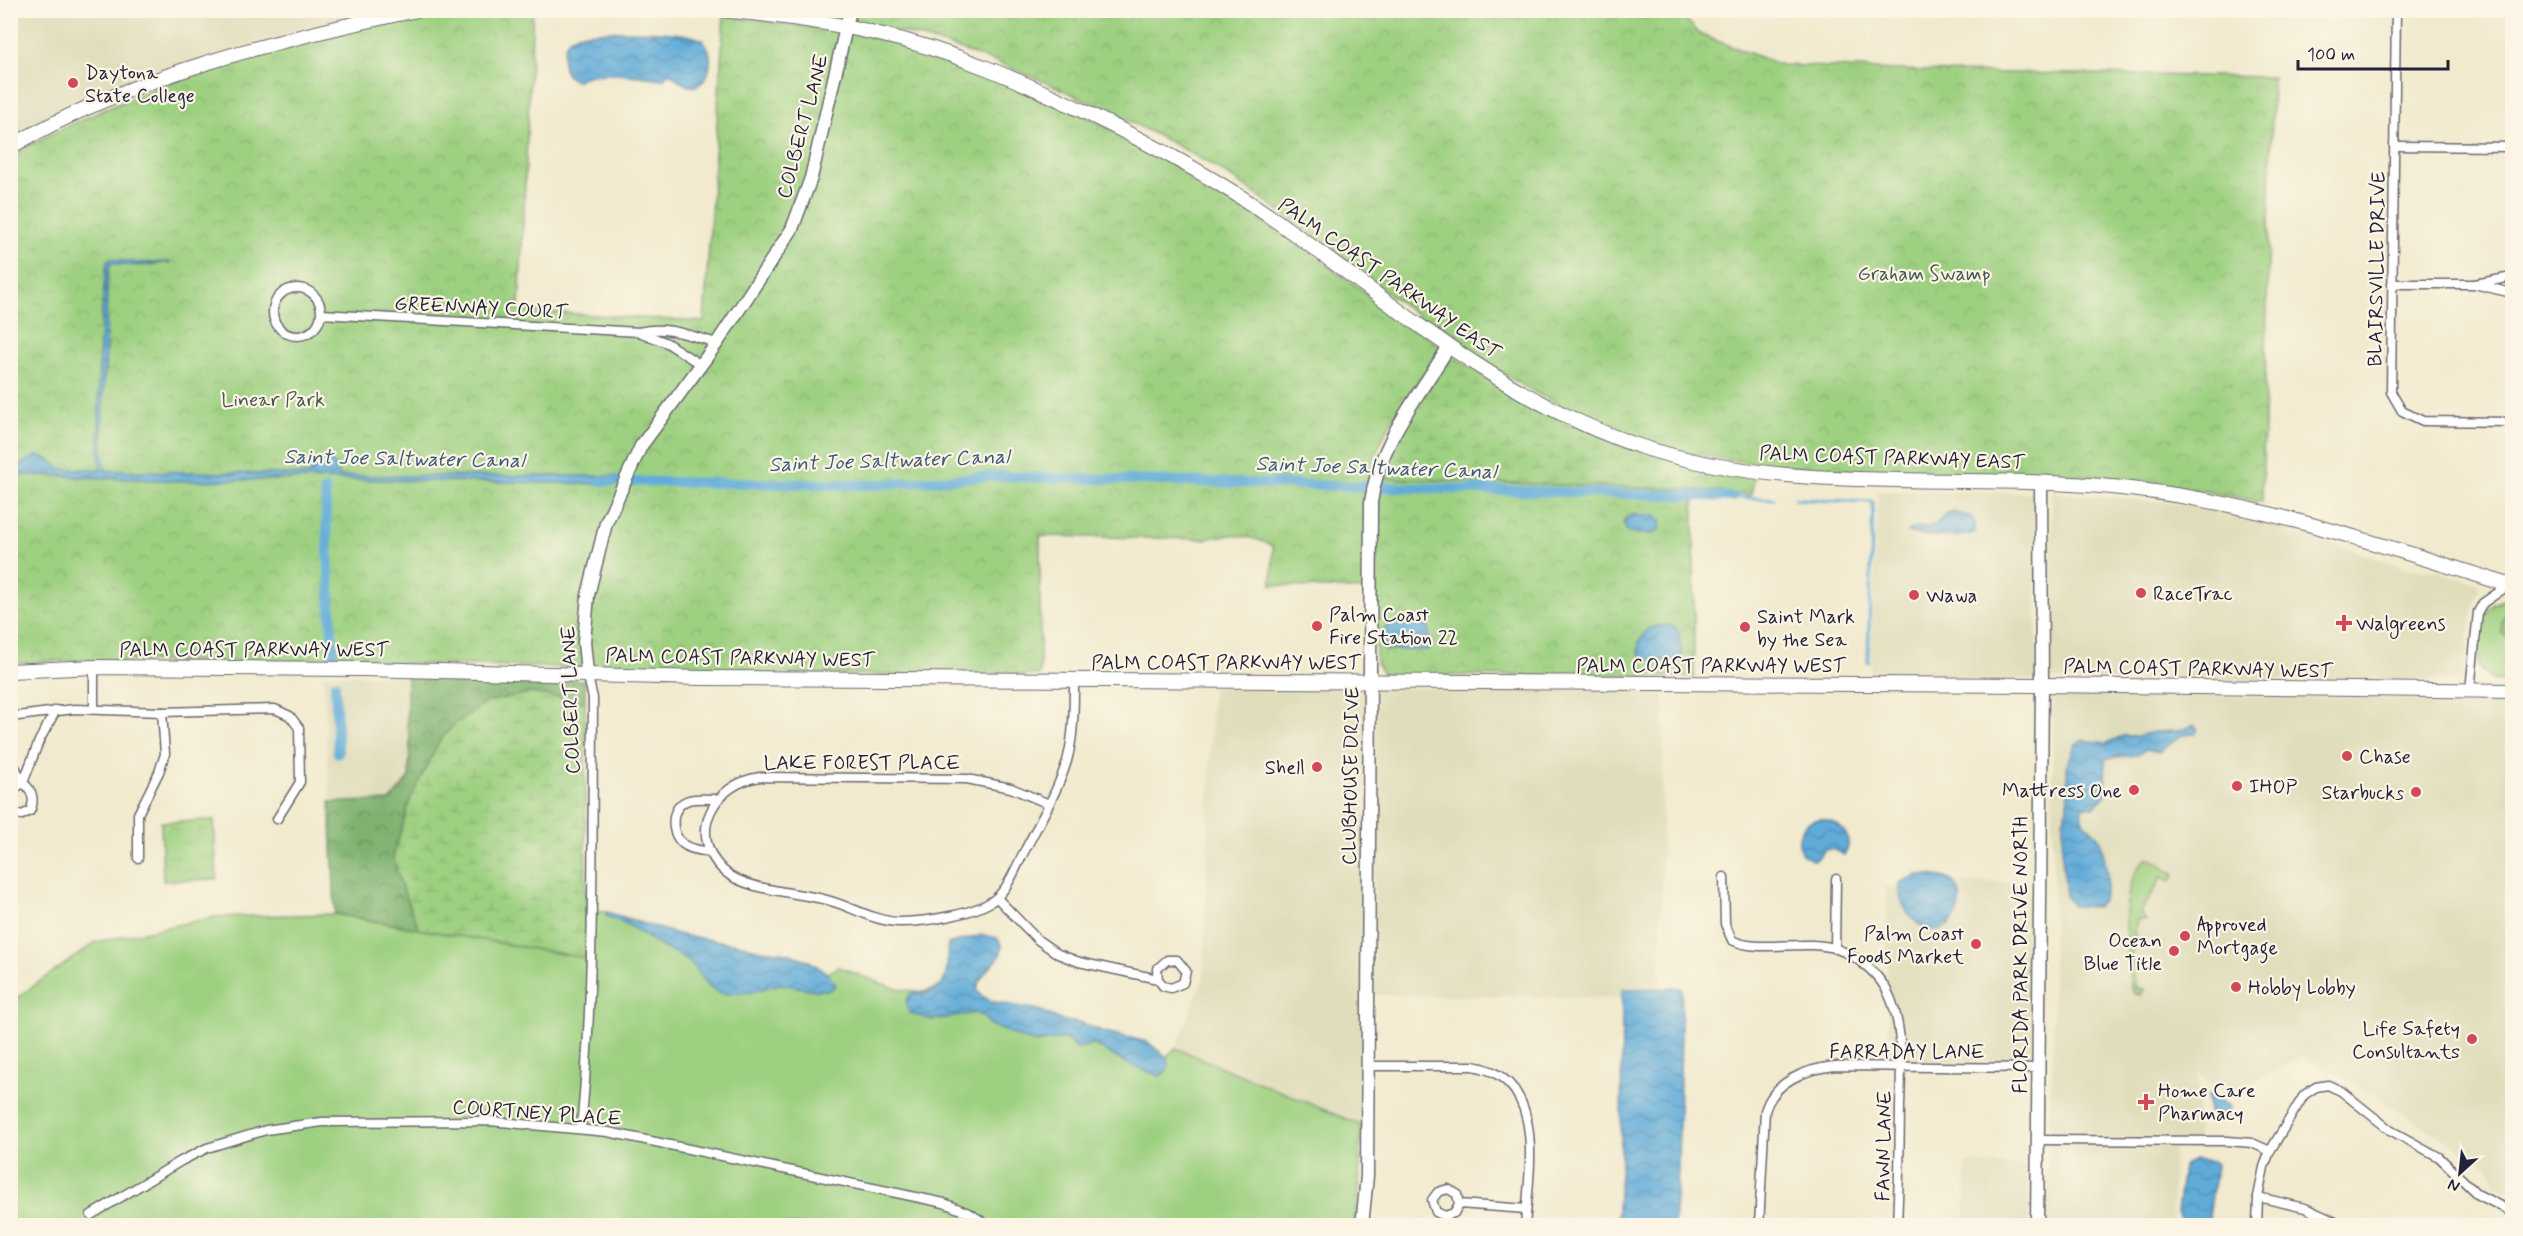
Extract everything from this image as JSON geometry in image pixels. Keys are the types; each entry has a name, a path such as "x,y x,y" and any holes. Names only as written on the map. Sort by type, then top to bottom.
{"main road":[{"path":"10,147 49,125 124,91 189,68 308,35 417,10"},
{"name":"PALM COAST PARKWAY EAST","path":"723,10 847,27 888,36 970,60 1043,92 1159,148 1258,209 1448,348 1496,377 1560,412 1615,437 1670,455 1748,471 1809,477 2041,483 2121,488 2215,502 2307,524 2511,585"},
{"name":"PALM COAST PARKWAY WEST","path":"10,671 94,667 587,674 701,678 2042,685 2512,691"}],"street":[{"name":"COLBERT LANE","path":"581,1128 590,1022 592,923 593,698 587,674 584,642 588,596 606,523 641,446 717,343 780,250 802,206 811,178 850,10"},
{"name":"BLAIRSVILLE DRIVE","path":"2396,10 2390,386 2392,397 2406,414 2423,421 2512,422"},
{"path":"2394,146 2512,147"},
{"path":"2392,284 2474,284 2512,277"},
{"path":"2474,284 2512,293"},
{"path":"296,288 304,289 315,296 321,314 315,328 302,335 294,336 286,333 276,323 273,308 281,294 296,288"},
{"name":"GREENWAY COURT","path":"321,314 639,332"},
{"path":"639,332 656,328 666,329 717,343"},
{"path":"639,332 667,343 701,365"},
{"name":"CLUBHOUSE DRIVE","path":"1362,1226 1367,1176 1370,516 1379,463 1389,440 1448,348"},
{"name":"FLORIDA PARK DRIVE NORTH","path":"2037,1226 2042,685 2041,483"},
{"path":"2470,690 2478,612 2483,603 2511,585"},
{"path":"94,667 94,709"},
{"path":"710,852 683,844 675,834 673,820 679,807 689,800 717,800 707,826 710,852 723,870 742,881 826,900 894,922 963,914 978,909 997,898 1007,884 1049,804 1067,761 1071,742 1074,680"},
{"path":"10,717 56,710 162,712 275,709 296,721 300,738 300,782 277,819"},
{"path":"10,799 15,788 23,783 39,741 56,710"},
{"path":"138,858 138,814 159,772 165,754 162,712"},
{"path":"10,757 23,783 32,794 33,804 30,811 24,815 16,814 10,805"},
{"name":"LAKE FOREST PLACE","path":"717,800 734,784 760,777 939,778 992,783 1021,791 1049,804"},
{"name":"FAWN LANE","path":"1724,877 1725,924 1732,940 1745,944 1808,945 1835,949 1862,963 1886,988 1896,1015 1901,1066 1897,1226"},
{"path":"1835,949 1836,879"},
{"path":"997,898 1038,940 1058,954 1079,962 1158,979"},
{"path":"1368,1066 1473,1066 1489,1070 1509,1084 1523,1105 1528,1122 1525,1226"},
{"name":"FARRADAY LANE","path":"1760,1226 1764,1117 1777,1091 1795,1077 1819,1068 1901,1066 2039,1068"},
{"path":"2257,1225 2258,1197 2264,1167 2270,1152 2304,1095 2316,1087 2328,1085 2341,1091 2390,1130 2439,1157 2477,1194 2512,1212"},
{"name":"COURTNEY PLACE","path":"91,1215 192,1155 236,1138 279,1127 322,1122 470,1121 581,1128 649,1139 944,1203 971,1214 989,1226"},
{"path":"2038,1140 2238,1141 2252,1143 2270,1152"},
{"path":"2258,1197 2305,1208 2344,1226"},
{"path":"1459,1204 1526,1209"}],"shaded area":[{"name":"Daytona State College","path":"11,11 390,11 81,104 35,125 11,141"},
{"path":"1878,491 2035,493 2037,680 1870,678"},
{"path":"2052,492 2190,505 2283,527 2405,568 2433,570 2480,584 2470,624 2465,680 2049,679"},
{"path":"323,674 407,676 407,727 410,736 409,778 390,801 330,802"},
{"path":"1365,687 1361,1125 1176,1048 1204,976 1212,688"},
{"path":"1376,687 1664,690 1660,988 1622,989 1622,998 1373,995"},
{"path":"2053,695 2361,697 2512,703 2512,1195 2496,1184 2489,1167 2360,1087 2302,1056 2230,1094 2198,1075 2197,1147 2174,1146 2172,1225 2044,1226 2053,1052"},
{"path":"2028,882 2034,1061 1889,1062 1886,886 1899,886 1899,890 1958,891 1953,883"},
{"path":"1966,1163 2029,1166 2028,1225 1965,1225"}],"green space":[{"name":"Graham Swamp","path":"857,10 1676,10 1701,35 1781,65 1949,72 2273,77 2262,502 2167,485 2096,476 1926,475 1773,465 1694,454 1617,431 1567,409 1473,354 1384,291 1253,192 1188,152 1056,87 990,60 923,38 854,22"},
{"name":"Linear Park","path":"533,11 519,310 704,322 724,16 852,34 946,56 1040,94 1160,157 1275,230 1442,347 1390,424 1374,457 1369,475 1364,590 1272,585 1273,546 1240,536 1206,539 1040,536 1040,675 690,674 558,667 323,662 46,661 11,664 11,156 58,131 125,101 241,59 321,38 417,18"},
{"path":"1452,356 1567,422 1755,476 1751,495 1694,490 1381,478 1393,443"},
{"path":"1381,478 1694,490 1694,677 1384,675 1376,663 1376,526"},
{"path":"2503,600 2512,601 2512,609 2509,610 2511,633 2512,625 2512,682 2492,680 2478,665 2479,637 2484,618 2495,604"},
{"path":"2512,609 2511,633 2505,636 2502,634 2502,620 2506,612"},
{"path":"407,676 585,680 585,702 530,693 411,798 393,857 400,882 419,929 335,914 330,802 390,801 409,778 410,736 407,727"},
{"path":"530,693 585,702 586,958 419,929 400,882 393,857 411,798 440,740 455,724 486,702"},
{"path":"214,820 217,879 163,881 161,822"},
{"path":"2146,859 2151,859 2174,873 2174,876 2170,881 2162,877 2140,913 2146,920 2137,920 2131,957 2136,988 2144,989 2141,995 2134,993 2131,987 2126,920 2130,885"},
{"path":"588,911 607,912 680,935 787,953 807,960 827,973 839,967 876,982 904,990 918,991 941,986 947,974 950,943 983,935 997,938 1002,945 1001,952 982,977 977,990 983,997 994,1002 1039,1010 1062,1021 1081,1023 1104,1032 1147,1042 1166,1057 1176,1048 1361,1125 1359,1191 1354,1225 11,1225 10,1005 15,999 96,942 215,917 335,914 586,958"}],"water":[{"path":"609,31 684,34 702,40 709,52 707,76 696,86 683,84 669,73 663,79 605,74 584,77 576,81 570,78 563,63 568,40 578,34"},
{"path":"111,259 139,263 171,262 140,266 110,264 102,423 105,470 310,475 317,460 332,461 339,476 615,476 612,484 309,479 181,481 11,474 11,470 38,455 62,469 100,469 100,339 107,261"},
{"path":"1952,512 1972,517 1975,532 1941,536 1920,535 1907,531 1931,526"},
{"path":"1631,515 1654,515 1661,522 1660,529 1652,534 1629,533 1624,525 1626,518"},
{"path":"1391,624 1426,625 1429,628 1429,650 1384,650 1384,630"},
{"path":"1667,625 1675,627 1679,633 1682,654 1679,660 1670,662 1643,659 1638,652 1639,642 1647,629"},
{"path":"2194,725 2198,729 2195,734 2182,735 2159,752 2146,749 2138,755 2105,760 2106,795 2094,807 2083,806 2081,813 2084,822 2101,841 2107,875 2106,891 2097,907 2073,906 2066,897 2062,857 2063,821 2068,808 2067,767 2075,745 2083,740 2107,743 2123,736 2178,731"},
{"path":"1821,819 1834,823 1844,831 1848,842 1844,855 1832,849 1825,850 1817,859 1812,860 1802,854 1799,842 1801,831 1814,820"},
{"path":"1916,875 1944,877 1957,887 1960,898 1959,910 1953,920 1944,927 1934,930 1921,926 1904,906 1900,894 1901,882"},
{"path":"607,912 680,935 787,953 807,960 827,973 836,985 830,990 780,984 751,992 725,994 717,992 706,983 689,960 662,947 629,925 606,916"},
{"path":"983,935 997,938 1002,945 998,958 979,983 977,990 983,997 994,1002 1039,1010 1062,1021 1081,1023 1104,1032 1147,1042 1167,1057 1169,1066 1167,1071 1159,1076 1126,1063 1093,1044 1076,1049 1065,1038 1036,1043 990,1025 983,1016 975,1013 932,1020 909,1013 906,1001 911,993 934,991 944,981 948,944"},
{"path":"1682,988 1678,1171 1674,1225 1617,1225 1621,1155 1622,989"},
{"path":"2211,1094 2229,1106 2229,1115 2222,1121 2214,1121 2209,1115 2208,1098"},
{"path":"2194,1160 2214,1162 2216,1165 2208,1225 2182,1225 2177,1212 2183,1167"}],"waterway":[{"name":"Saint Joe Saltwater Canal","path":"600,481 871,485 994,476 1733,497"},
{"path":"325,490 333,654"},
{"path":"1733,497 1774,499"},
{"path":"1795,499 1873,502 1868,662"},
{"path":"335,684 338,753"}],"place":[{"name":"Daytona State College","path":"73,83"},
{"name":"RaceTrac","path":"2141,593"},
{"name":"Wawa","path":"1914,595"},
{"name":"Walgreens","path":"2344,623"},
{"name":"Palm Coast Fire Station 22","path":"1317,626"},
{"name":"Saint Mark by the Sea","path":"1745,627"},
{"name":"Chase","path":"2347,756"},
{"name":"Shell","path":"1317,767"},
{"name":"IHOP","path":"2237,786"},
{"name":"Mattress One","path":"2134,790"},
{"name":"Starbucks","path":"2416,792"},
{"name":"Approved Mortgage","path":"2185,936"},
{"name":"Palm Coast Foods Market","path":"1976,944"},
{"name":"Ocean Blue Title","path":"2174,951"},
{"name":"Hobby Lobby","path":"2236,987"},
{"name":"Life Safety Consultants","path":"2472,1039"},
{"name":"Home Care Pharmacy","path":"2146,1102"}]}
